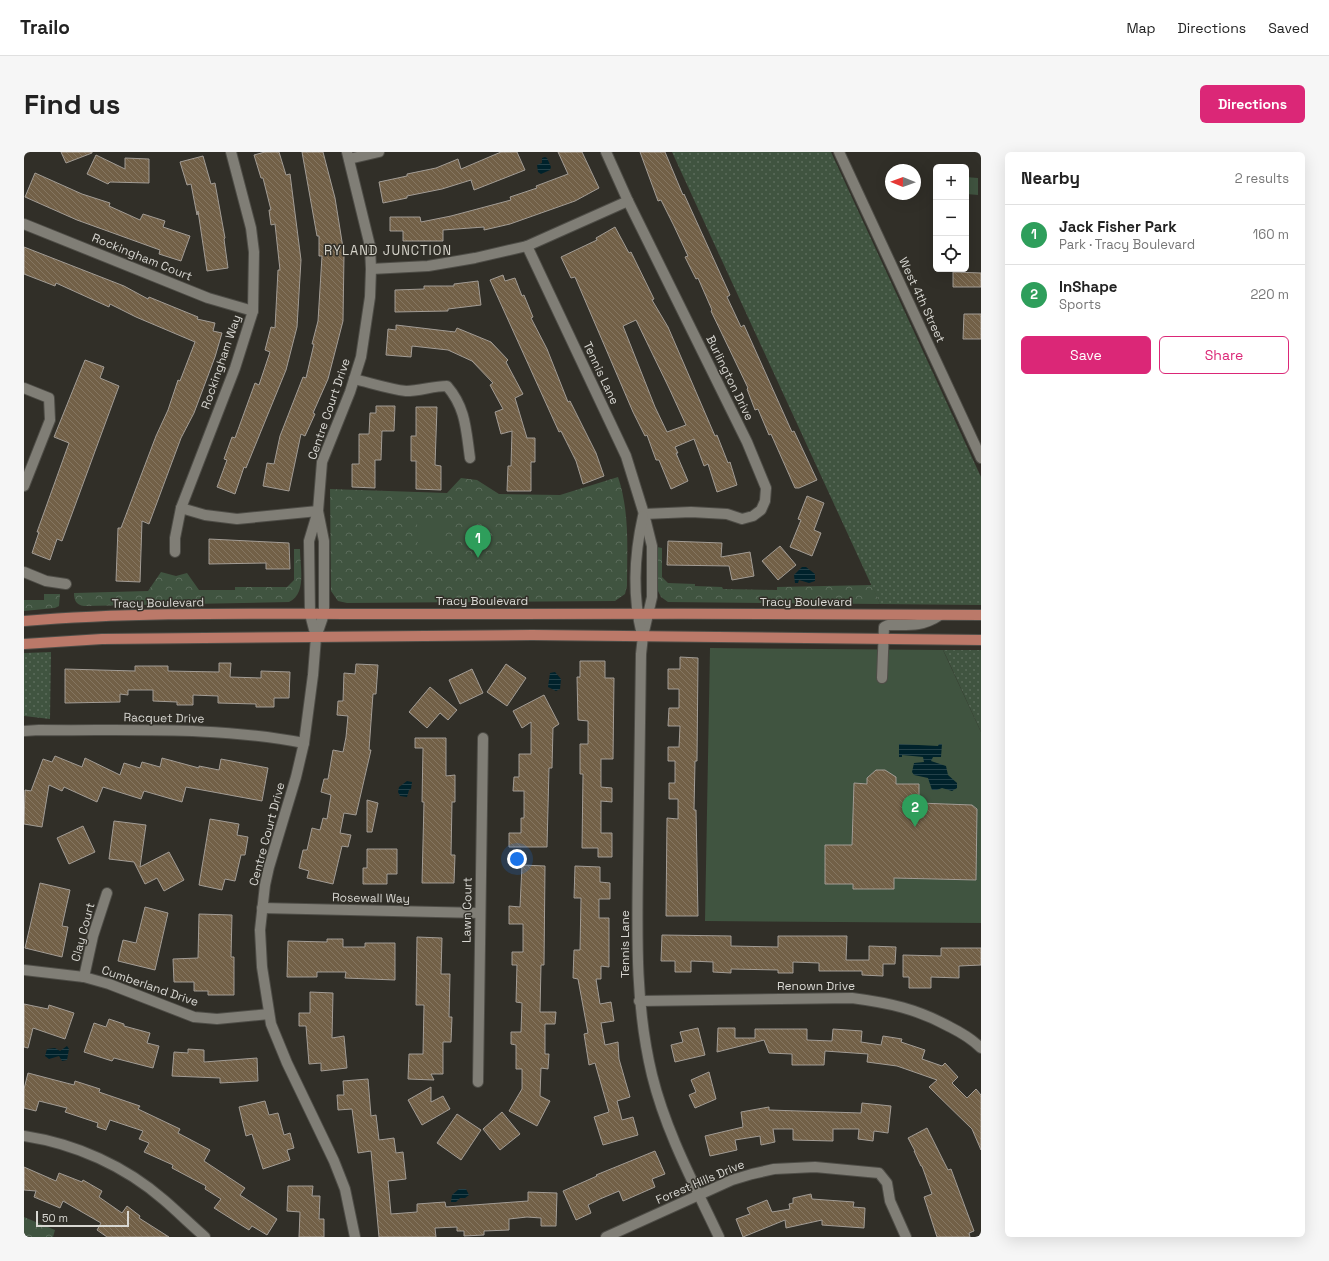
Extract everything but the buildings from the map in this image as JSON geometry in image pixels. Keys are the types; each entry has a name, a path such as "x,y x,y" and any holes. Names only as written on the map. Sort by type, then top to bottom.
{"main road":[{"name":"Tracy Boulevard","path":"24,621 92,616 310,614 650,613 981,615"},
{"path":"24,644 102,639 316,637 643,636 981,640"}],"street":[{"name":"Rockingham Way","path":"176,552 175,538 181,508 235,368 253,311 254,252 251,228 231,152"},
{"path":"348,155 378,152"},
{"name":"Burlington Drive","path":"606,152 628,201 747,442 766,488 765,501 761,510 753,516 742,519 727,514 691,512 644,514"},
{"name":"West 4th Street","path":"839,152 981,458"},
{"name":"Centre Court Drive","path":"316,637 310,614 309,541 318,511 322,462 354,379 362,350 370,297 370,246 365,220 348,155"},
{"path":"371,269 428,266 475,258 527,246 628,201"},
{"name":"Rockingham Court","path":"24,224 208,298 253,311"},
{"name":"Tennis Lane","path":"527,246 626,456 644,514 652,546 652,597 650,613 643,636"},
{"path":"354,379 406,391 422,390 435,386 447,386 455,395 463,411 470,458"},
{"path":"24,388 49,398 50,420 24,486"},
{"path":"181,508 204,515 237,519 318,511"},
{"name":"Centre Court Drive","path":"318,511 324,541 324,614 316,637 304,743 290,798 269,867 260,930 262,968 269,1014 287,1063 334,1161 345,1189 355,1237"},
{"name":"Tennis Lane","path":"644,514 636,546 637,613 643,636 637,947 639,1001 642,1031 652,1077 676,1145 719,1237"},
{"path":"24,572 46,581 66,584"},
{"name":"Tracy Boulevard","path":"882,639 882,630 886,625 920,624 929,622 940,615"},
{"path":"882,639 882,678"},
{"name":"Racquet Drive","path":"24,731 223,732 258,735 304,743"},
{"name":"Lawn Court","path":"478,1082 483,738"},
{"name":"Clay Court","path":"84,977 107,893"},
{"name":"Rosewall Way","path":"262,908 480,913"},
{"name":"Cumberland Drive","path":"24,970 84,977 109,984 194,1017 217,1019 269,1014"},
{"name":"Renown Drive","path":"639,1001 852,998 886,1002 928,1015 968,1037 981,1048"},
{"path":"24,1136 48,1141 80,1151 120,1168 164,1200 206,1237"},
{"name":"Forest Hills Drive","path":"606,1237 732,1180 774,1169 815,1167 879,1173 888,1183 890,1201 906,1237"}],"green space":[{"path":"672,152 831,152 981,477 981,605 880,604"},
{"path":"969,177 978,178 978,195 969,194"},
{"path":"618,477 622,490 626,517 627,586 625,594 615,601 347,603 338,601 331,591 330,489 447,493 461,478 477,480 499,494 560,495"},
{"path":"417,521 443,521 443,548 418,548"},
{"path":"657,547 662,548 662,577 668,583 695,584 695,586 722,587 723,589 777,590 777,587 872,585 880,604 668,602 661,597 658,591"},
{"path":"294,549 300,549 301,579 298,593 295,598 289,602 84,606 77,603 74,598 74,593 148,591 161,572 176,576 187,573 199,590 235,590 235,587 287,587 294,580"},
{"path":"44,594 60,594 59,606 55,608 24,611 24,600 44,600"},
{"path":"710,648 943,650 981,732 981,923 705,921"},
{"path":"943,650 981,650 981,732 946,656"},
{"path":"51,652 50,719 24,716 24,653"},
{"path":"24,1217 55,1230 53,1237 24,1237"}],"water":[{"path":"542,158 547,158 551,167 550,170 541,174 538,172 537,165 542,163"},
{"path":"802,567 806,567 815,574 815,581 809,583 799,580 798,583 795,583 794,575"},
{"path":"555,672 561,679 560,689 556,691 548,687 550,673"},
{"path":"899,744 938,746 939,744 942,744 941,757 933,757 931,761 946,766 948,775 957,783 957,788 952,791 942,788 932,790 928,778 914,775 912,772 914,763 924,762 923,757 902,755 902,757 899,757"},
{"path":"407,781 412,782 411,789 409,790 407,797 400,796 398,792 399,787"},
{"path":"67,1046 69,1049 67,1060 62,1061 59,1056 49,1059 45,1056 47,1049 55,1048 60,1051"},
{"path":"459,1189 466,1189 469,1195 465,1198 460,1198 456,1202 451,1202 452,1195"}],"place":[{"name":"Jack Fisher Park","path":"478,558"},
{"name":"InShape","path":"915,827"}],"district":[{"name":"RYLAND JUNCTION","path":"388,250"}]}
